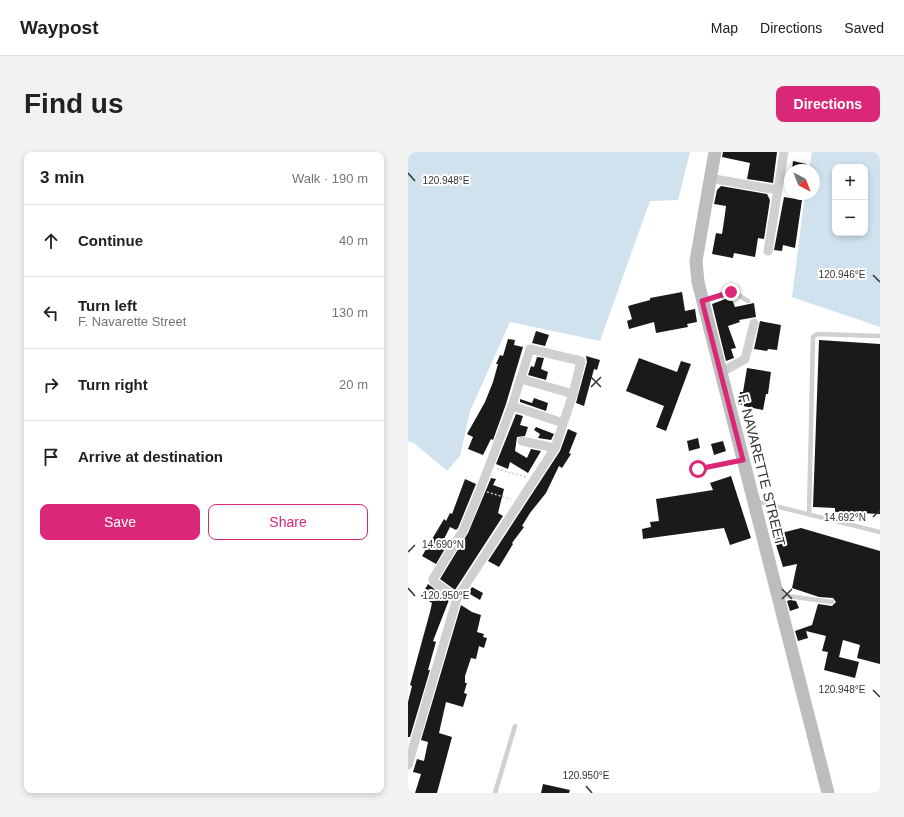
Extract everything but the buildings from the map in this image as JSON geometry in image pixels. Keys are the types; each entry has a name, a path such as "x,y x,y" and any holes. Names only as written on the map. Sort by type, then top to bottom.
{"main road":[{"name":"F. NAVARETTE STREET","path":"715,152 696,261 698,282 828,793"}],"street":[{"path":"768,250 784,152"},
{"path":"710,178 777,190"},
{"path":"720,373 745,359 754,324"},
{"path":"408,765 457,598 555,448 573,394 581,361 530,349 512,406 480,490 462,531 434,579 434,582 457,598"},
{"path":"521,379 573,394"},
{"path":"512,406 564,423"},
{"path":"522,441 555,448"}],"lane":[{"path":"702,301 733,292 748,301"},
{"path":"809,514 813,337 817,334 880,336"},
{"path":"698,469 743,460"},
{"path":"754,500 880,532"},
{"path":"777,594 832,602"},
{"path":"495,793 515,726"}],"path":[{"path":"489,467 535,480"},
{"path":"480,490 521,502"}],"water":[{"path":"408,152 690,152 678,200 650,201 600,341 510,322 470,411 460,456 447,471 414,443 408,441"},
{"path":"812,152 880,152 880,327 792,297 804,200 820,200 820,164 810,164"}],"route":[{"path":"698,469 743,460 702,301 731,292"}]}
